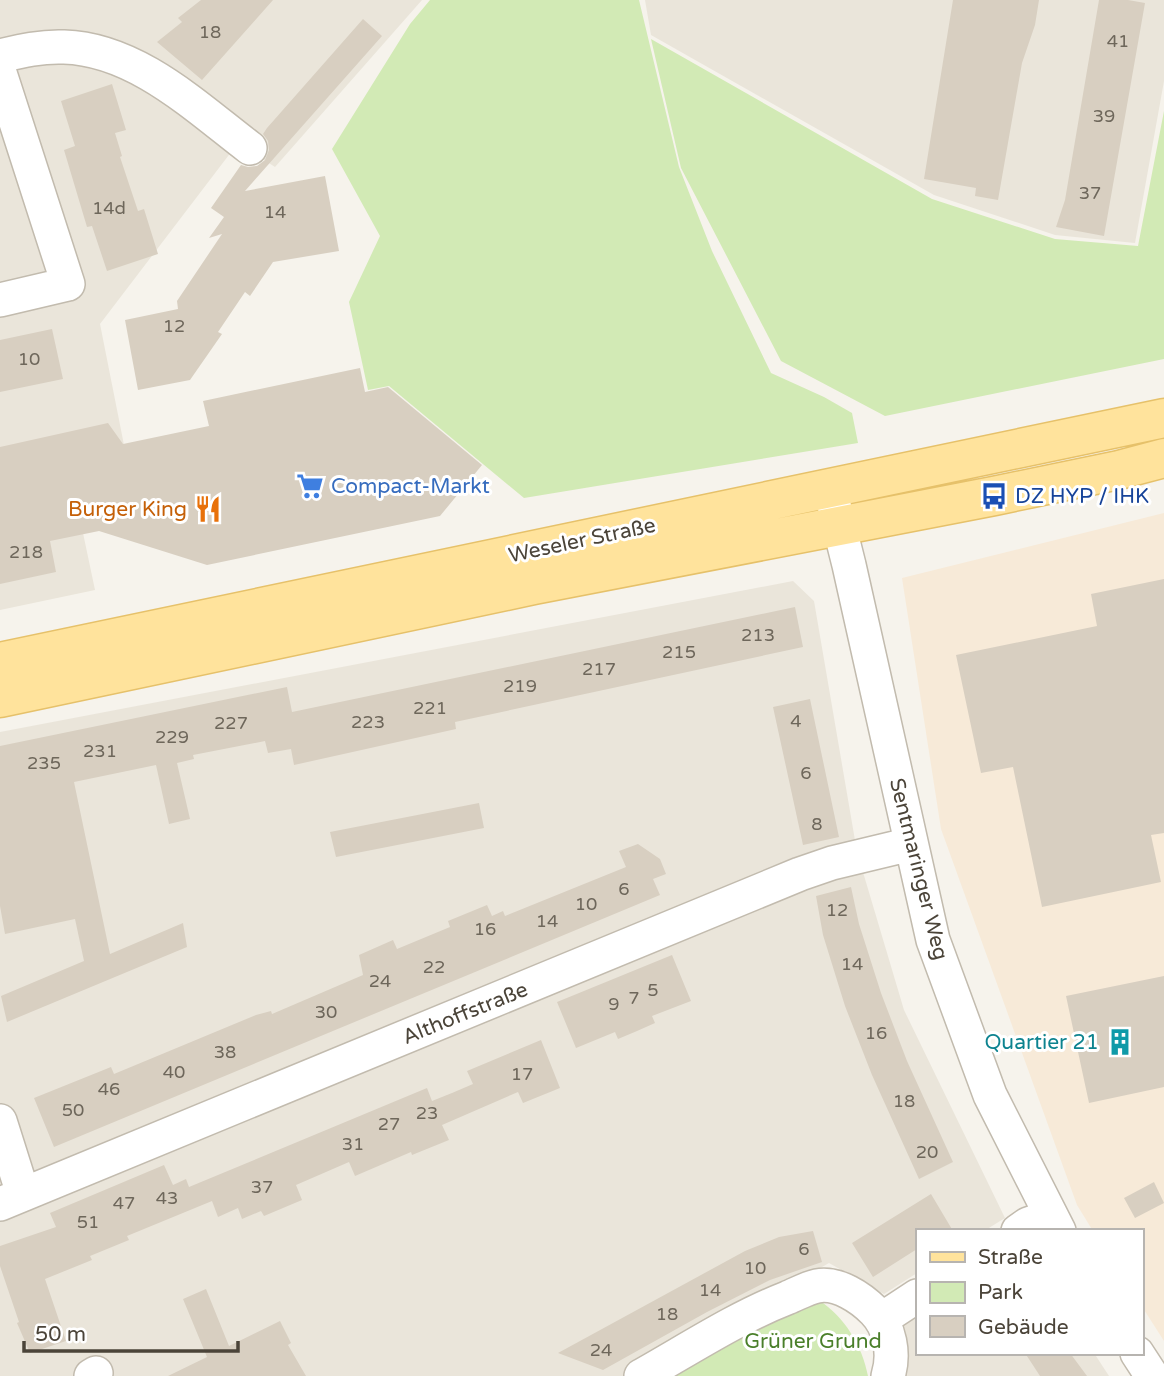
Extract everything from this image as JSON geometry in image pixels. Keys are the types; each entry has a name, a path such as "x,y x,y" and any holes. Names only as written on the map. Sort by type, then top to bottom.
{"main road":[{"name":"Weseler Straße","path":"0,662 1164,418"},
{"name":"Weseler Straße","path":"0,698 534,585 840,527 1119,470 1164,458"}],"street":[{"path":"0,56 30,49 65,47 99,53 130,64 159,79 250,148"},
{"path":"0,73 68,284 0,300"},
{"name":"Sentmaringer Weg","path":"830,489 933,940 999,1117 1055,1224"},
{"name":"Althoffstraße","path":"0,1121 12,1199 832,863 911,844"},
{"path":"1021,1229 1028,1224 1055,1224"},
{"path":"641,1376 767,1306 819,1285 845,1290 882,1319 890,1343 891,1366 888,1376"},
{"path":"882,1319 916,1297"},
{"path":"1138,1355 1152,1376"}],"shaded area":[{"path":"0,0 422,0 275,167 238,143 100,324 124,445 67,457 95,590 0,610"},
{"path":"645,0 1164,0 1164,81 1135,243 1055,235 934,195 651,35"},
{"path":"1164,513 1164,1341 1143,1308 1143,1229 1092,1229 1077,1205 941,829 902,578"},
{"path":"793,581 814,601 857,852 904,1010 1005,1218 987,1229 916,1229 916,1274 884,1294 829,1263 632,1376 0,1376 0,732"},
{"name":"Grüner Grund","path":"916,1318 916,1355 1095,1355 1109,1376 895,1376 898,1328"}],"green space":[{"path":"430,0 639,0 679,167 712,251 771,373 852,413 858,443 524,498 389,386 368,390 349,302 380,236 332,149 410,24"},
{"path":"651,39 932,199 1055,239 1138,246 1164,111 1164,359 885,416 781,361 681,168"},
{"name":"Grüner Grund","path":"819,1300 837,1315 851,1333 868,1376 664,1376 753,1326"}],"building":[{"path":"201,0 273,0 202,80 157,42 182,22 178,18"},
{"path":"953,0 1039,0 1035,25 1022,63 998,200 975,196 976,188 924,179"},
{"path":"1099,0 1145,3 1104,236 1056,227 1065,200"},
{"path":"363,19 382,36 245,191 325,176 339,251 273,262 250,296 245,292 218,332 222,334 190,380 138,390 125,320 178,309 177,301 222,234 209,238 224,217 211,208 241,165 257,166 265,160 269,150 268,141 263,134 267,128"},
{"path":"112,84 126,130 115,133 122,156 120,157 138,211 144,209 158,254 107,271 92,226 87,227 64,150 75,146 61,101"},
{"path":"52,329 63,379 0,392 0,340"},
{"path":"360,368 365,392 388,387 482,465 440,516 207,565 99,531 50,541 56,572 0,584 0,447 108,423 123,444 209,426 203,401"},
{"path":"1164,579 1164,833 1151,835 1161,882 1042,907 1013,767 981,773 956,655 1097,626 1091,594"},
{"path":"795,607 803,647 455,722 456,729 294,765 291,749 268,753 265,741 193,755 194,759 177,763 190,819 169,824 156,765 74,782 110,954 183,923 187,947 7,1022 1,996 84,961 75,919 5,934 0,906 0,746 287,687 292,712"},
{"path":"810,699 839,837 803,845 773,707"},
{"path":"479,803 484,828 336,857 330,832"},
{"path":"638,844 660,859 666,874 653,879 660,895 54,1147 34,1098 111,1067 114,1074 256,1015 271,1011 272,1014 363,975 359,955 393,940 397,949 450,927 448,921 487,905 492,916 503,911 505,916 626,867 619,851"},
{"path":"851,887 859,924 881,993 907,1061 953,1162 919,1179 872,1075 845,1006 823,935 816,896"},
{"path":"672,955 691,1001 652,1016 655,1023 618,1039 615,1032 576,1048 557,1002"},
{"name":"Quartier 21","path":"1164,976 1164,1087 1089,1103 1066,996"},
{"path":"541,1040 560,1088 523,1103 518,1092 442,1125 449,1140 412,1155 411,1152 355,1176 349,1162 296,1185 302,1200 264,1216 261,1211 242,1219 238,1208 218,1217 212,1201 127,1236 129,1240 90,1256 92,1260 45,1279 66,1341 30,1353 17,1323 19,1322 0,1266 0,1246 56,1227 50,1213 164,1165 173,1185 186,1179 189,1187 427,1088 432,1101 452,1093 473,1084 467,1071"},
{"path":"1154,1182 1164,1203 1135,1218 1124,1198"},
{"path":"931,1194 952,1229 916,1229 916,1250 873,1277 852,1243"},
{"path":"813,1231 822,1262 770,1280 603,1370 558,1353 745,1251 779,1237"},
{"path":"206,1289 229,1346 280,1321 291,1343 288,1345 306,1376 168,1376 207,1357 183,1299"},
{"path":"1026,1355 1071,1355 1087,1376 1040,1376"}],"place":[{"name":"Compact-Markt","path":"310,486"},
{"name":"DZ HYP / IHK","path":"994,496"},
{"name":"Burger King","path":"208,509"},
{"name":"Quartier 21","path":"1120,1042"}]}
